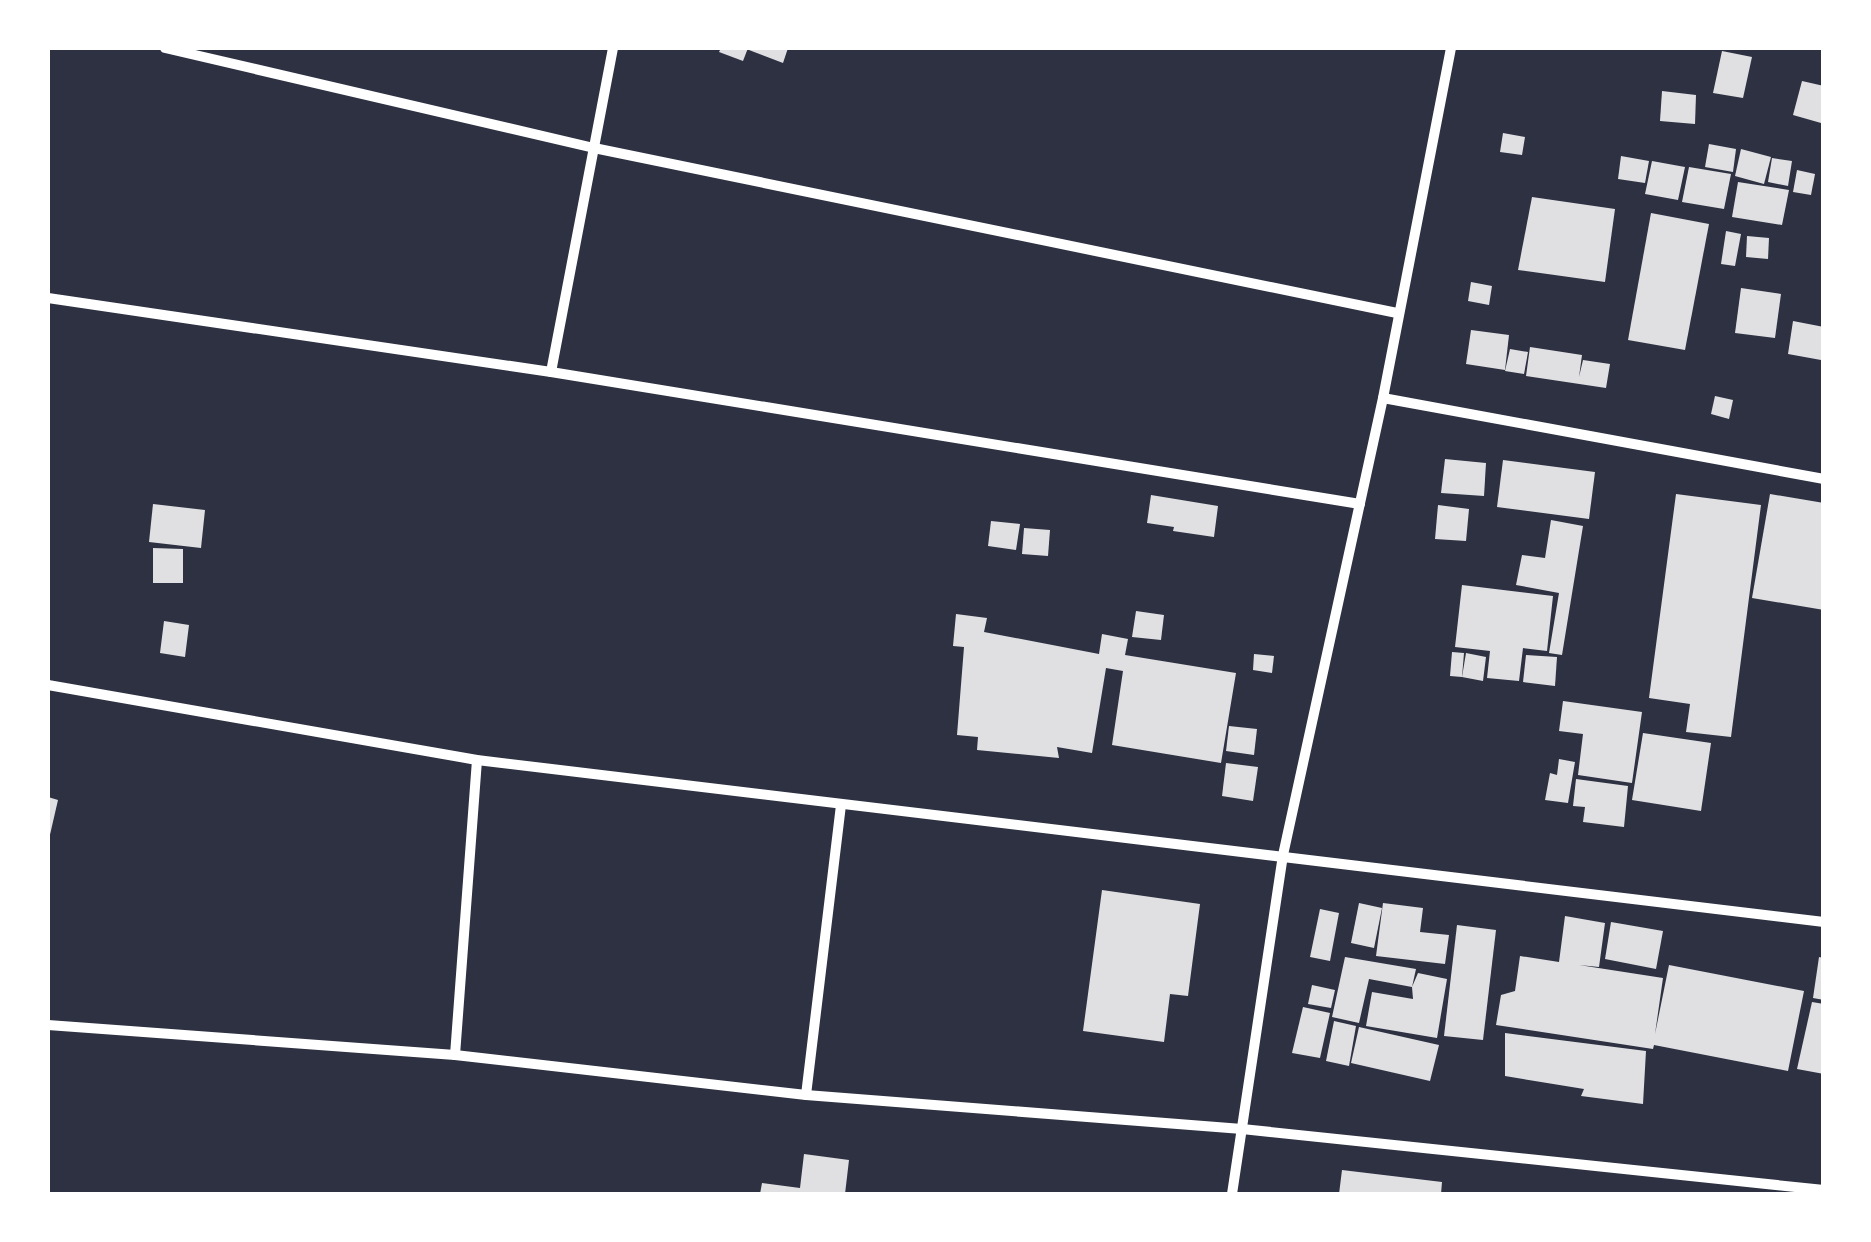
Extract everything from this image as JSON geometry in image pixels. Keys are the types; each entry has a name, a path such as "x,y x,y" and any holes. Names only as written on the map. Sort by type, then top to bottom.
{"street":[{"path":"166,48 594,148 1398,313"},
{"path":"550,372 614,48"},
{"path":"1232,1194 1283,856 1384,398 1450,48"},
{"path":"48,298 550,372 1360,504"},
{"path":"1384,398 1824,479"},
{"path":"48,685 477,760 1824,922"},
{"path":"455,1056 477,760"},
{"path":"806,1094 841,804"},
{"path":"48,1025 455,1056 806,1094 1242,1129 1824,1190"}],"building":[{"path":"721,48 748,48 743,61 719,52"},
{"path":"750,48 788,48 783,63"},
{"path":"1722,51 1752,57 1743,98 1713,93"},
{"path":"1802,81 1824,86 1821,123 1793,115"},
{"path":"1662,91 1696,95 1695,124 1660,121"},
{"path":"1503,133 1525,137 1522,155 1500,152"},
{"path":"1709,144 1736,149 1733,172 1705,167"},
{"path":"1741,149 1771,157 1764,184 1735,176"},
{"path":"1621,156 1649,161 1645,183 1618,179"},
{"path":"1772,158 1792,161 1788,186 1768,182"},
{"path":"1652,161 1685,167 1678,200 1645,194"},
{"path":"1689,167 1731,174 1724,209 1682,202"},
{"path":"1797,170 1815,174 1811,195 1793,192"},
{"path":"1738,182 1789,190 1782,225 1732,217"},
{"path":"1532,197 1615,209 1605,282 1518,270"},
{"path":"1651,213 1709,224 1685,350 1628,340"},
{"path":"1726,231 1741,234 1735,266 1721,264"},
{"path":"1747,236 1769,238 1768,259 1746,257"},
{"path":"1471,282 1492,286 1489,305 1468,301"},
{"path":"1741,288 1781,294 1775,338 1735,333"},
{"path":"1793,321 1824,327 1821,360 1788,354"},
{"path":"1471,330 1509,335 1505,370 1466,364"},
{"path":"1530,347 1582,355 1579,377 1583,360 1610,364 1606,388 1526,376"},
{"path":"1510,349 1528,352 1524,374 1505,371"},
{"path":"1715,396 1733,400 1729,419 1711,414"},
{"path":"1445,459 1486,463 1484,496 1441,493"},
{"path":"1503,460 1595,472 1589,519 1497,507"},
{"path":"1676,494 1761,505 1731,737 1686,732 1690,704 1649,698"},
{"path":"1770,494 1824,503 1824,610 1752,598"},
{"path":"1151,495 1218,506 1214,537 1147,523"},
{"path":"153,504 205,510 201,548 149,542"},
{"path":"1438,505 1469,509 1466,541 1435,539"},
{"path":"1551,520 1583,526 1562,655 1549,653 1559,593 1516,585 1522,555 1545,558"},
{"path":"991,521 1020,524 1016,550 988,546"},
{"path":"1024,528 1050,530 1048,556 1022,554"},
{"path":"153,548 183,549 183,583 153,583"},
{"path":"1462,585 1553,596 1547,651 1523,648 1519,681 1487,678 1490,651 1455,647"},
{"path":"1136,611 1164,615 1161,640 1132,637"},
{"path":"956,614 987,618 984,632 1099,654 1102,634 1128,639 1125,655 1236,673 1221,763 1112,745 1123,671 1106,668 1092,753 1057,747 1059,758 977,750 978,737 957,735 964,647 953,646"},
{"path":"164,621 189,625 185,657 160,653"},
{"path":"1452,652 1464,653 1462,677 1450,676"},
{"path":"1466,653 1486,657 1483,681 1462,677"},
{"path":"1254,654 1274,656 1272,673 1253,670"},
{"path":"1526,655 1557,657 1555,686 1523,682"},
{"path":"1563,701 1642,712 1632,783 1578,775 1583,734 1559,731"},
{"path":"1229,726 1257,729 1254,755 1226,751"},
{"path":"1643,733 1711,743 1701,811 1632,800"},
{"path":"1559,759 1575,762 1568,803 1545,800 1550,773 1557,775"},
{"path":"1226,763 1258,767 1253,801 1222,796"},
{"path":"1576,779 1628,786 1624,827 1583,822 1585,807 1573,806"},
{"path":"48,797 58,800 49,839 48,838"},
{"path":"1102,890 1200,904 1188,996 1170,994 1164,1042 1083,1031"},
{"path":"1359,903 1382,908 1374,948 1351,943"},
{"path":"1383,903 1423,908 1420,932 1449,935 1445,964 1376,956"},
{"path":"1320,909 1339,913 1330,961 1310,957"},
{"path":"1565,916 1605,923 1599,967 1579,965 1663,978 1655,1034 1669,965 1804,991 1788,1071 1654,1045 1653,1049 1496,1025 1501,995 1515,991 1520,956 1559,962"},
{"path":"1611,922 1663,931 1656,969 1605,959"},
{"path":"1457,925 1496,930 1483,1040 1444,1036"},
{"path":"1345,957 1416,969 1412,987 1369,979 1359,1023 1332,1017"},
{"path":"1819,957 1824,958 1824,1000 1813,998"},
{"path":"1418,973 1447,979 1437,1038 1366,1026 1372,992 1413,999 1412,987"},
{"path":"1312,985 1335,990 1331,1008 1308,1004"},
{"path":"1812,1002 1824,1004 1824,1074 1797,1069"},
{"path":"1303,1007 1330,1013 1320,1058 1292,1053"},
{"path":"1334,1021 1356,1026 1349,1066 1326,1061"},
{"path":"1359,1027 1439,1045 1430,1081 1351,1063"},
{"path":"1505,1033 1646,1051 1643,1104 1581,1096 1584,1089 1505,1076"},
{"path":"804,1154 849,1160 845,1194 760,1194 762,1183 800,1188"},
{"path":"1342,1170 1442,1182 1441,1194 1339,1194"}]}
